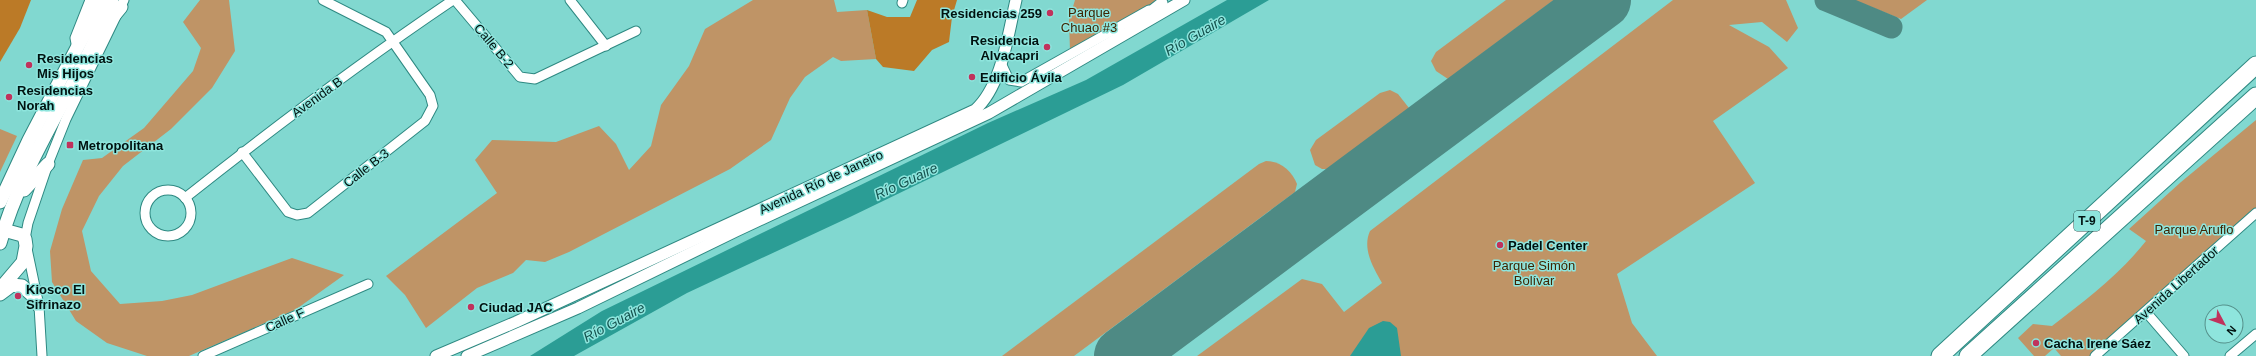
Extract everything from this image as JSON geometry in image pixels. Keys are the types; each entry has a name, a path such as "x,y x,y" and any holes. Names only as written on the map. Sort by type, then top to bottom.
{"highway":[{"name":"T-9","path":"1940,356 2255,65"},
{"name":"T-9","path":"1968,356 2256,96"},
{"path":"2227,123 2256,104"}],"main road":[{"path":"0,202 29,140 77,49 100,0"},
{"path":"0,243 2,229 34,156 100,31 119,2"},
{"path":"0,217 51,114 59,108"},
{"path":"15,201 48,164"},
{"path":"0,289 23,262 25,239 18,233 2,229"},
{"path":"0,294 12,285 22,286 32,295 39,306"}],"street":[{"path":"77,49 75,38 90,0"},
{"path":"323,0 386,32 392,41"},
{"name":"Avenida B","path":"185,198 242,152 392,41 454,0"},
{"name":"Calle B-2","path":"454,0 520,77 534,79 636,32"},
{"path":"570,0 606,46"},
{"name":"Avenida Río de Janeiro","path":"436,356 516,322 975,110 987,97 1001,63 1016,0"},
{"name":"Avenida Río de Janeiro","path":"467,356 578,308 736,231 989,113 1184,0"},
{"path":"1001,63 1009,80 1021,82 1164,1"},
{"path":"1121,37 1164,1"},
{"path":"42,356 39,306 25,239 33,207 48,164 66,119 119,2"},
{"name":"Calle B-3","path":"242,152 288,212 297,214 308,213 425,121 433,106 430,95 392,41"},
{"path":"170,190 185,198 191,213 185,228 171,236 163,236 147,224 145,213 150,199 162,191 170,190"},
{"name":"Avenida Libertador","path":"2095,356 2256,213"},
{"name":"Calle F","path":"203,356 368,284"},
{"path":"2146,312 2184,356"},
{"path":"2230,356 2256,334"}],"green space":[{"path":"200,0 229,0 235,51 212,88 171,129 123,166 99,196 82,231 91,271 120,304 162,301 192,295 292,258 344,275 295,310 189,356 147,356 107,343 76,321 52,282 50,251 62,209 83,160 102,158 144,128 193,71 201,48 183,22"},
{"path":"753,0 834,0 837,12 867,10 876,59 841,61 833,57 805,77 790,98 771,140 730,169 569,252 545,262 526,260 513,273 477,288 426,328 405,295 386,276 497,193 475,160 492,140 556,142 599,126 616,144 629,170 651,146 661,105 689,66 705,29"},
{"name":"Parque Chuao #3","path":"1075,0 1161,0 1070,52 1069,20"},
{"path":"1506,0 1554,0 1448,79 1436,71 1431,61 1436,52"},
{"name":"Parque Simón Bolívar","path":"1673,0 1786,0 1798,28 1787,42 1762,22 1729,25 1769,47 1788,68 1713,121 1755,183 1617,274 1632,323 1657,356 1197,356 1302,279 1322,284 1344,312 1382,283 1372,264 1368,251 1367,244 1370,231"},
{"path":"1854,0 1927,0 1901,19"},
{"path":"1390,90 1398,94 1409,108 1327,169 1322,169 1315,165 1310,150 1316,140 1380,93"},
{"name":"Parque Aruflo","path":"2256,120 2256,210 2090,356 2061,356 2054,348 2045,356 2034,356 2018,338 2033,324 2052,326 2114,276 2146,241 2129,229 2181,182"},
{"path":"0,129 17,136 0,172"},
{"path":"1266,161 1271,161 1281,165 1289,171 1297,184 1295,192 1074,356 1002,356 1259,164"}],"shaded area":[{"path":"0,0 31,0 20,28 0,62"},
{"path":"917,0 957,0 952,17 949,42 932,50 914,71 883,67 876,59 867,10 887,17 910,17"}],"water":[{"name":"Río Guaire","path":"1227,0 1269,0 1123,85 850,217 687,293 574,356 530,356 602,311 988,123 1086,80"},
{"path":"1383,321 1390,322 1397,328 1401,356 1350,356 1369,328"}],"taxiway":[{"path":"1826,0 1891,27"}],"runway":[{"path":"1123,356 1602,0"}],"place":[{"name":"Residencias 259","path":"1050,13"},
{"name":"Residencia Alvacapri","path":"1047,47"},
{"name":"Residencias Mis Hijos","path":"29,65"},
{"name":"Edificio Ávila","path":"972,77"},
{"name":"Residencias Norah","path":"9,97"},
{"name":"Metropolitana","path":"70,145"},
{"name":"Padel Center","path":"1500,245"},
{"name":"Kiosco El Sifrinazo","path":"18,296"},
{"name":"Ciudad JAC","path":"471,307"},
{"name":"Cacha Irene Sáez","path":"2036,343"}]}
